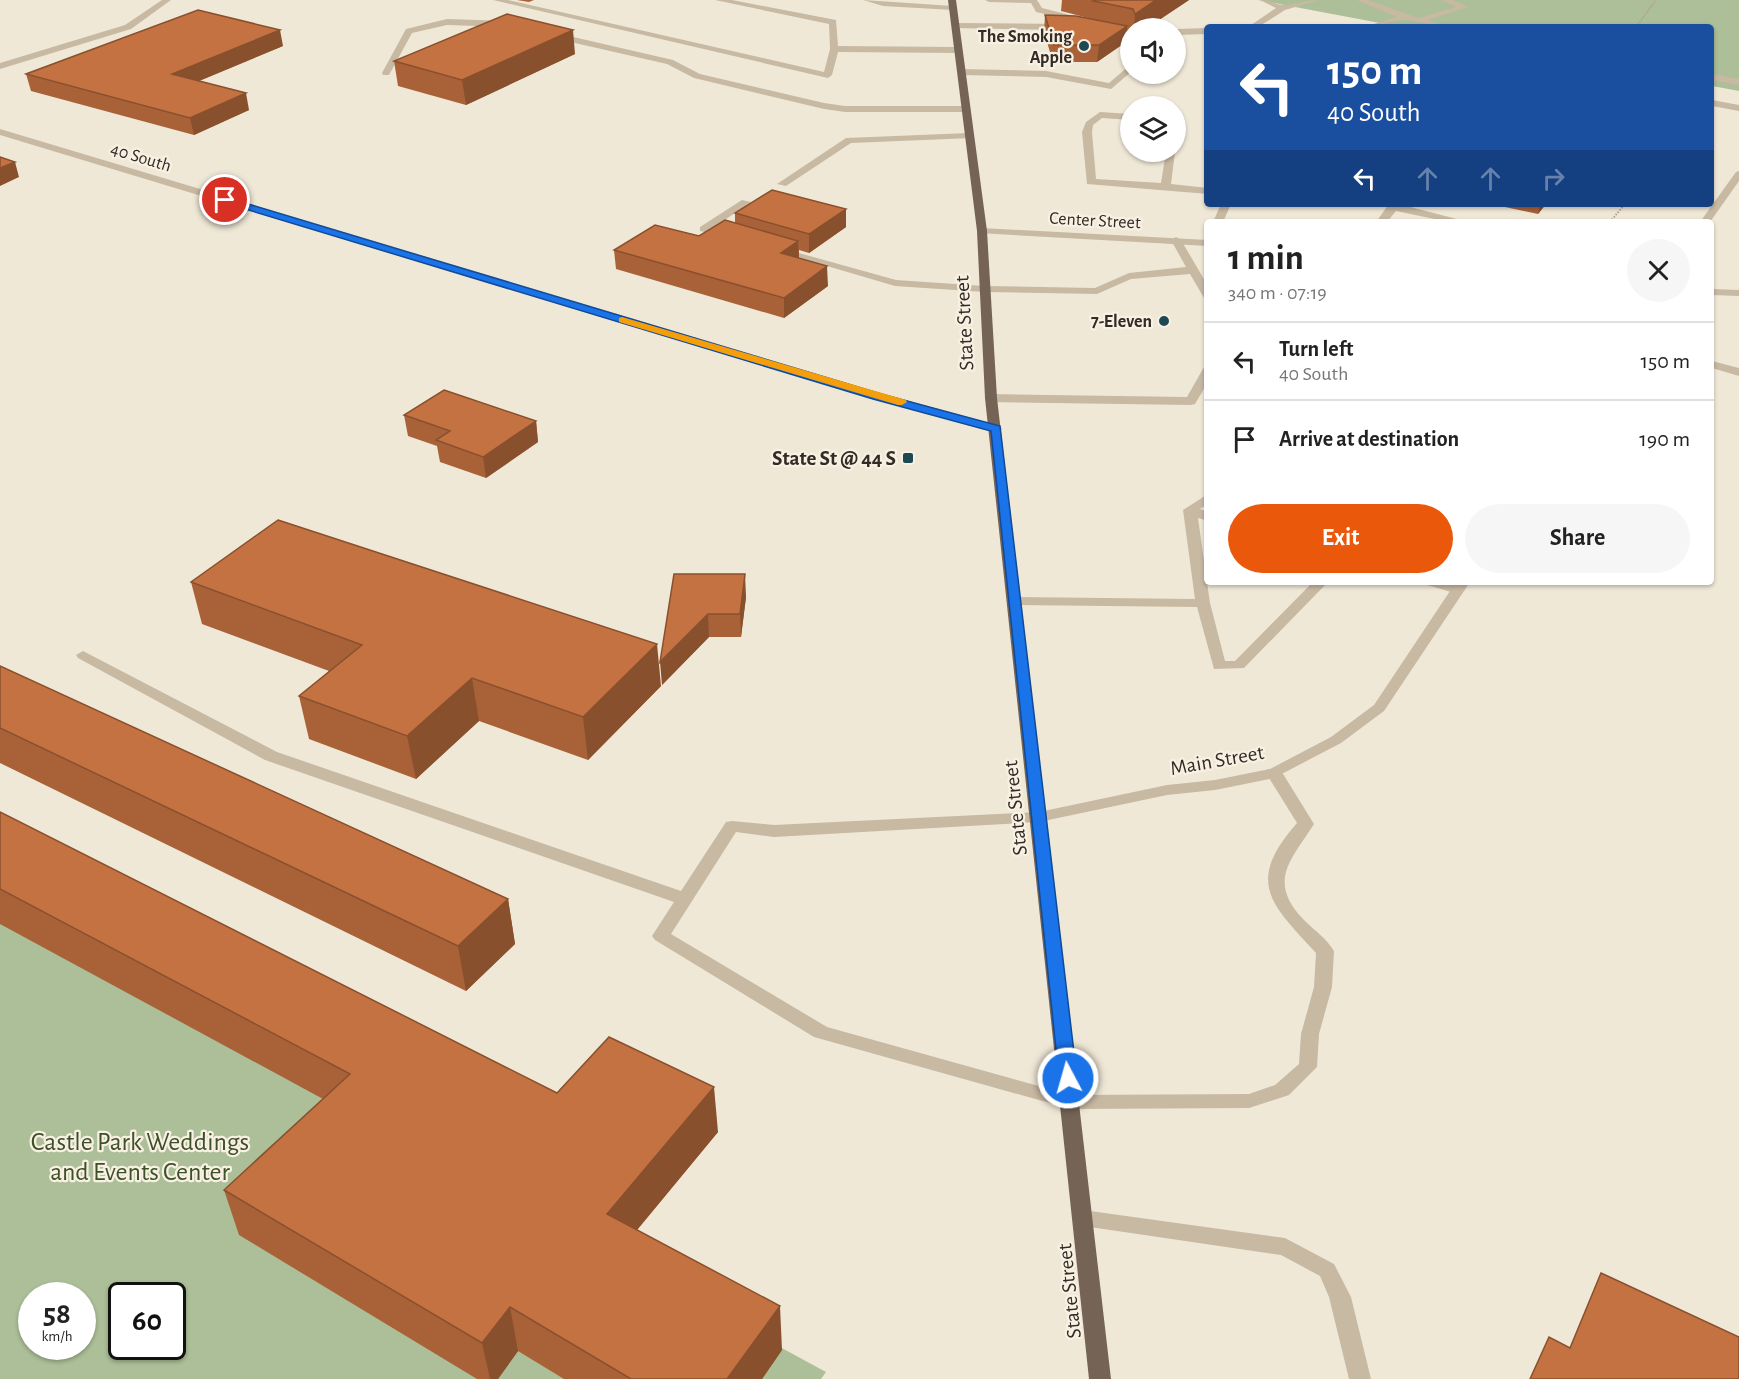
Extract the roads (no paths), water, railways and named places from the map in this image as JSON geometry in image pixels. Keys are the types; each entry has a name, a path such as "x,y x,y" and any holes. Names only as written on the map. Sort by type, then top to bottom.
{"main road":[{"path":"952,4 962,72"},
{"name":"State Street","path":"962,72 982,231 992,399 1101,1379"}],"street":[{"path":"0,66 128,27 167,0"},
{"path":"497,0 828,75 834,49 833,22 719,0"},
{"path":"867,0 884,4 952,4"},
{"path":"989,0 1034,2 1040,10 1096,22"},
{"path":"1264,0 1282,8"},
{"path":"1257,24 1282,8 1315,0"},
{"path":"1361,0 1405,17 1433,24"},
{"path":"1417,20 1464,7 1446,0"},
{"path":"1379,24 1405,17"},
{"path":"386,73 409,31 447,22 501,22 512,25"},
{"path":"955,26 1086,29"},
{"path":"1186,32 1204,31"},
{"path":"546,33 670,62 697,76 825,106 845,109 966,109"},
{"path":"834,49 958,50"},
{"path":"962,72 1046,74 1111,86 1120,77"},
{"path":"1714,77 1739,82"},
{"path":"1714,103 1739,108"},
{"path":"1120,116 1100,115 1089,124 1087,132 1091,182 1166,186 1204,191"},
{"name":"40 South","path":"0,132 877,396 996,429"},
{"path":"782,184 849,140 969,136"},
{"path":"1166,186 1169,162"},
{"path":"1707,219 1739,174"},
{"path":"737,238 704,229 746,202"},
{"path":"1383,219 1392,207"},
{"path":"1402,207 1451,219"},
{"name":"Center Street","path":"982,231 1204,243"},
{"path":"1176,240 1204,289"},
{"path":"771,248 895,283 985,289 1097,291 1129,276 1193,270"},
{"path":"1714,292 1739,293"},
{"path":"1714,366 1739,372"},
{"path":"1191,401 1204,377"},
{"path":"992,399 1204,400"},
{"path":"1190,510 1204,501"},
{"path":"1190,510 1204,515"},
{"path":"1190,510 1203,603 1218,666 1239,665 1318,585"},
{"name":"Main Street","path":"685,899 732,826 774,831 1039,817 1167,790 1215,785 1274,773 1336,740 1379,708 1460,586"},
{"path":"1015,601 1203,603"},
{"path":"83,655 271,756 685,899 661,936 821,1032 1071,1102 1249,1101 1282,1090 1308,1067 1310,1034 1323,987 1325,951 1284,908 1278,891 1278,869 1292,839 1306,824 1274,773"},
{"path":"1083,1218 1285,1247 1327,1270 1340,1297 1360,1379"}],"place":[{"name":"The Smoking Apple","path":"1084,46"},
{"name":"7-Eleven","path":"1164,321"},
{"name":"State St @ 44 S","path":"908,458"}],"park label":[{"name":"Castle Park Weddings and Events Center","path":"140,1156"}]}
